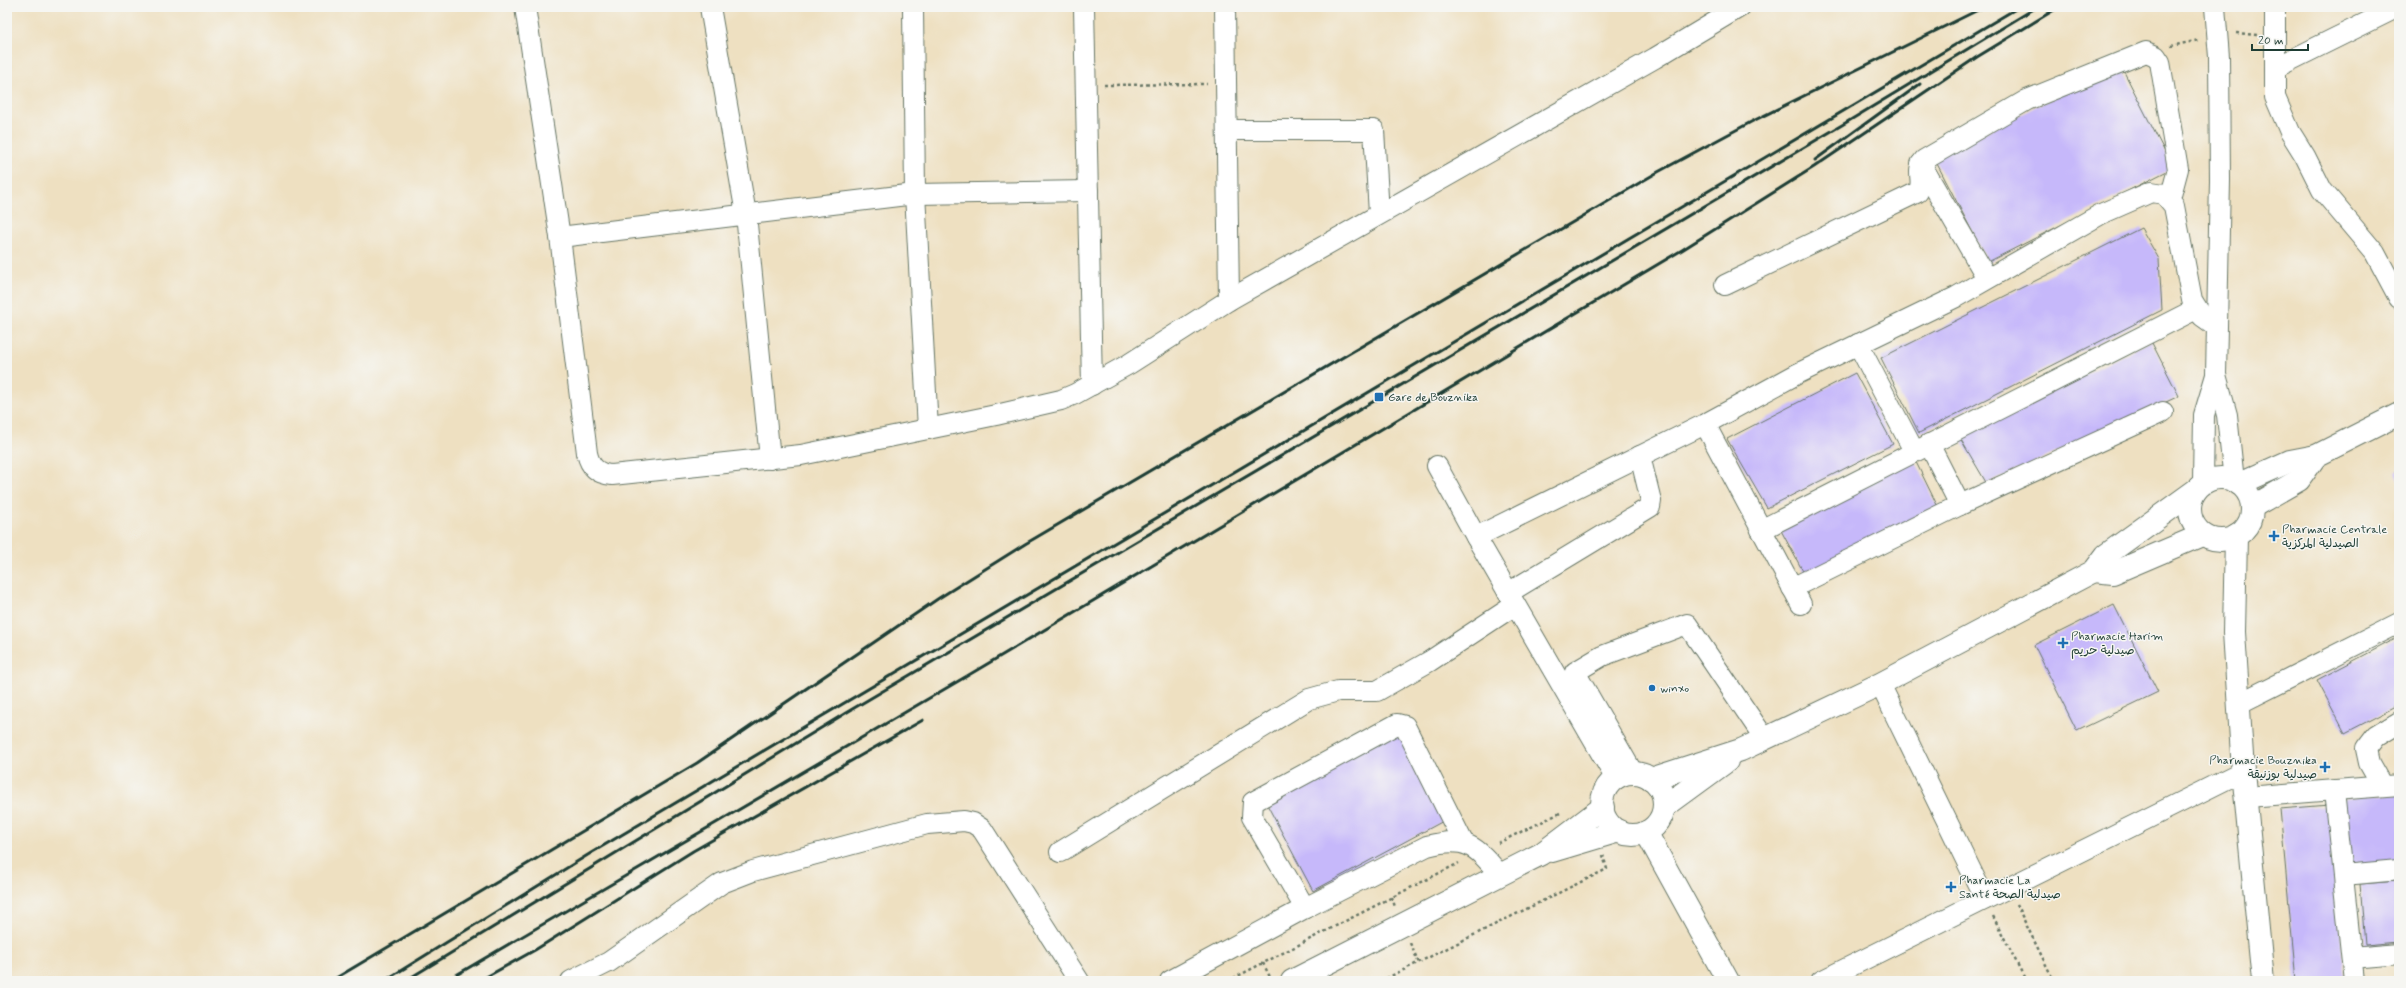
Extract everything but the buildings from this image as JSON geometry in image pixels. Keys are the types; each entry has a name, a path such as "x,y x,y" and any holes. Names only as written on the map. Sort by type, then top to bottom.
{"main road":[{"path":"2237,482 2290,461 2316,456 2399,414"},
{"path":"2252,507 2270,495 2299,480 2316,456"},
{"path":"1741,750 1664,807 1655,826 1646,832 1637,835 1619,831 1610,825 1605,816 1602,807 1605,791 1633,777 1741,750 1880,684 2094,571 2106,556 2199,487 2213,479 2224,478 2237,482 2246,490 2252,507 2247,527 2230,539 2216,540 2202,535 2194,526 2189,514 2190,501 2199,487"},
{"path":"2094,571 2113,573 2202,535"},
{"path":"2236,536 2234,632 2238,704 2263,981"},
{"path":"1633,777 1659,787 1663,796 1664,807"},
{"path":"1292,981 1541,854 1602,807"},
{"path":"1541,854 1619,831"},
{"path":"1646,832 1728,981"}],"street":[{"path":"525,7 560,237 587,453 592,468 604,474 612,475 770,459 836,449 1061,400 1092,385 1229,300 1655,58 1740,7"},
{"path":"710,7 746,214 770,459"},
{"path":"913,7 915,194 928,429"},
{"path":"1084,7 1092,385"},
{"path":"1225,7 1229,300"},
{"path":"2215,7 2219,57 2220,180 2216,375 2227,415 2237,482"},
{"path":"2275,7 2275,97 2290,132 2305,156 2322,190 2375,253 2399,298"},
{"path":"2275,68 2398,7"},
{"path":"1725,285 1918,192 1921,183 1918,169 1924,160 2027,100 2146,52 2156,56 2161,66 2178,169 2170,199"},
{"path":"1227,130 1374,130 1379,214"},
{"path":"1921,164 1988,278"},
{"path":"560,237 915,194 1088,191"},
{"path":"1476,537 1705,424 1797,374 1956,296 2101,214 2140,195 2160,192 2170,199 2174,206 2192,300 2196,309 2202,316 2216,326"},
{"path":"1761,530 2196,309"},
{"path":"1858,344 1921,448 1960,504"},
{"path":"2199,487 2204,415 2216,375"},
{"path":"1705,424 1797,596 1960,504 2164,412"},
{"path":"1060,852 1309,699 1338,691 1377,691 1430,661 1512,599 1650,507 1651,501 1640,456"},
{"path":"1437,466 1512,599 1633,777"},
{"path":"2238,704 2399,622"},
{"path":"1633,777 1575,672 1602,656 1686,624 1765,739"},
{"path":"1880,684 1985,899"},
{"path":"2390,786 2369,764 2366,749 2376,736 2399,722"},
{"path":"1306,908 1252,817 1253,802 1397,724 1405,726 1471,847 1500,875"},
{"path":"1821,981 2243,771"},
{"path":"2247,797 2390,786"},
{"path":"2334,791 2354,981"},
{"path":"571,981 609,962 722,883 782,862 927,824 953,821 972,823 982,830 1079,981"},
{"path":"1170,981 1306,908 1427,846 1444,842 1471,847"},
{"path":"2344,875 2399,870"},
{"path":"2352,958 2399,954"}],"path":[{"path":"1086,85 1226,84"},
{"path":"1228,981 1471,847 1561,812"},
{"path":"1381,981 1607,869 1598,838"},
{"path":"2008,888 2054,981"},
{"path":"1985,899 2026,981"},
{"path":"1263,963 1272,981"}],"railway":[{"path":"331,981 697,763 939,598 1025,544 1658,172 1751,122 1984,7"},
{"path":"384,981 591,853 2019,7"},
{"path":"405,981 849,711 1847,122 2037,7"},
{"path":"446,981 967,676 1682,250 1814,167 1977,57 2059,7"},
{"path":"1815,160 1920,84"},
{"path":"479,981 535,950 693,851 923,720"}],"place":[{"name":"Gare de Bouznika","path":"1379,397"},
{"name":"Pharmacie Centrale الصيدلية المركزية","path":"2274,536"},
{"name":"Pharmacie Harim صيدلية حريم","path":"2063,643"},
{"name":"winxo","path":"1652,688"},
{"name":"Pharmacie Bouznika صيدلية بوزنيقة","path":"2325,767"},
{"name":"Pharmacie La Santé صيدلية الصحة","path":"1951,887"}]}
